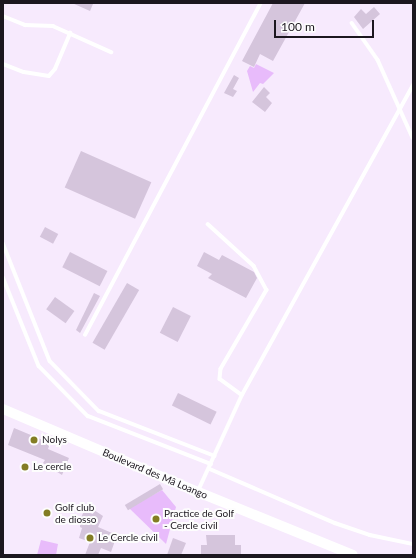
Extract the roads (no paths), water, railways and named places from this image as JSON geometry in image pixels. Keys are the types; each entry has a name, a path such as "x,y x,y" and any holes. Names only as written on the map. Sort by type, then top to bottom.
{"street":[{"name":"Boulevard des Mâ Loango","path":"3,409 198,492 353,555"}],"lane":[{"path":"85,335 261,3"},
{"path":"3,16 25,25 43,24 111,52"},
{"path":"352,23 378,60 413,138"},
{"path":"3,64 24,72 48,76 55,69 70,34"},
{"path":"198,492 210,469 242,395 413,85"},
{"path":"208,224 254,266 267,290 221,369 220,379 242,395"},
{"path":"3,243 50,361 99,411 215,456"},
{"path":"3,277 39,366 88,416 211,464"},
{"path":"210,469 335,524 370,535 413,544"}],"place":[{"name":"Nolys","path":"34,440"},
{"name":"Le cercle","path":"25,467"},
{"name":"Golf club de diosso","path":"47,513"},
{"name":"Practice de Golf - Cercle civil","path":"156,519"},
{"name":"Le Cercle civil","path":"90,538"}]}
